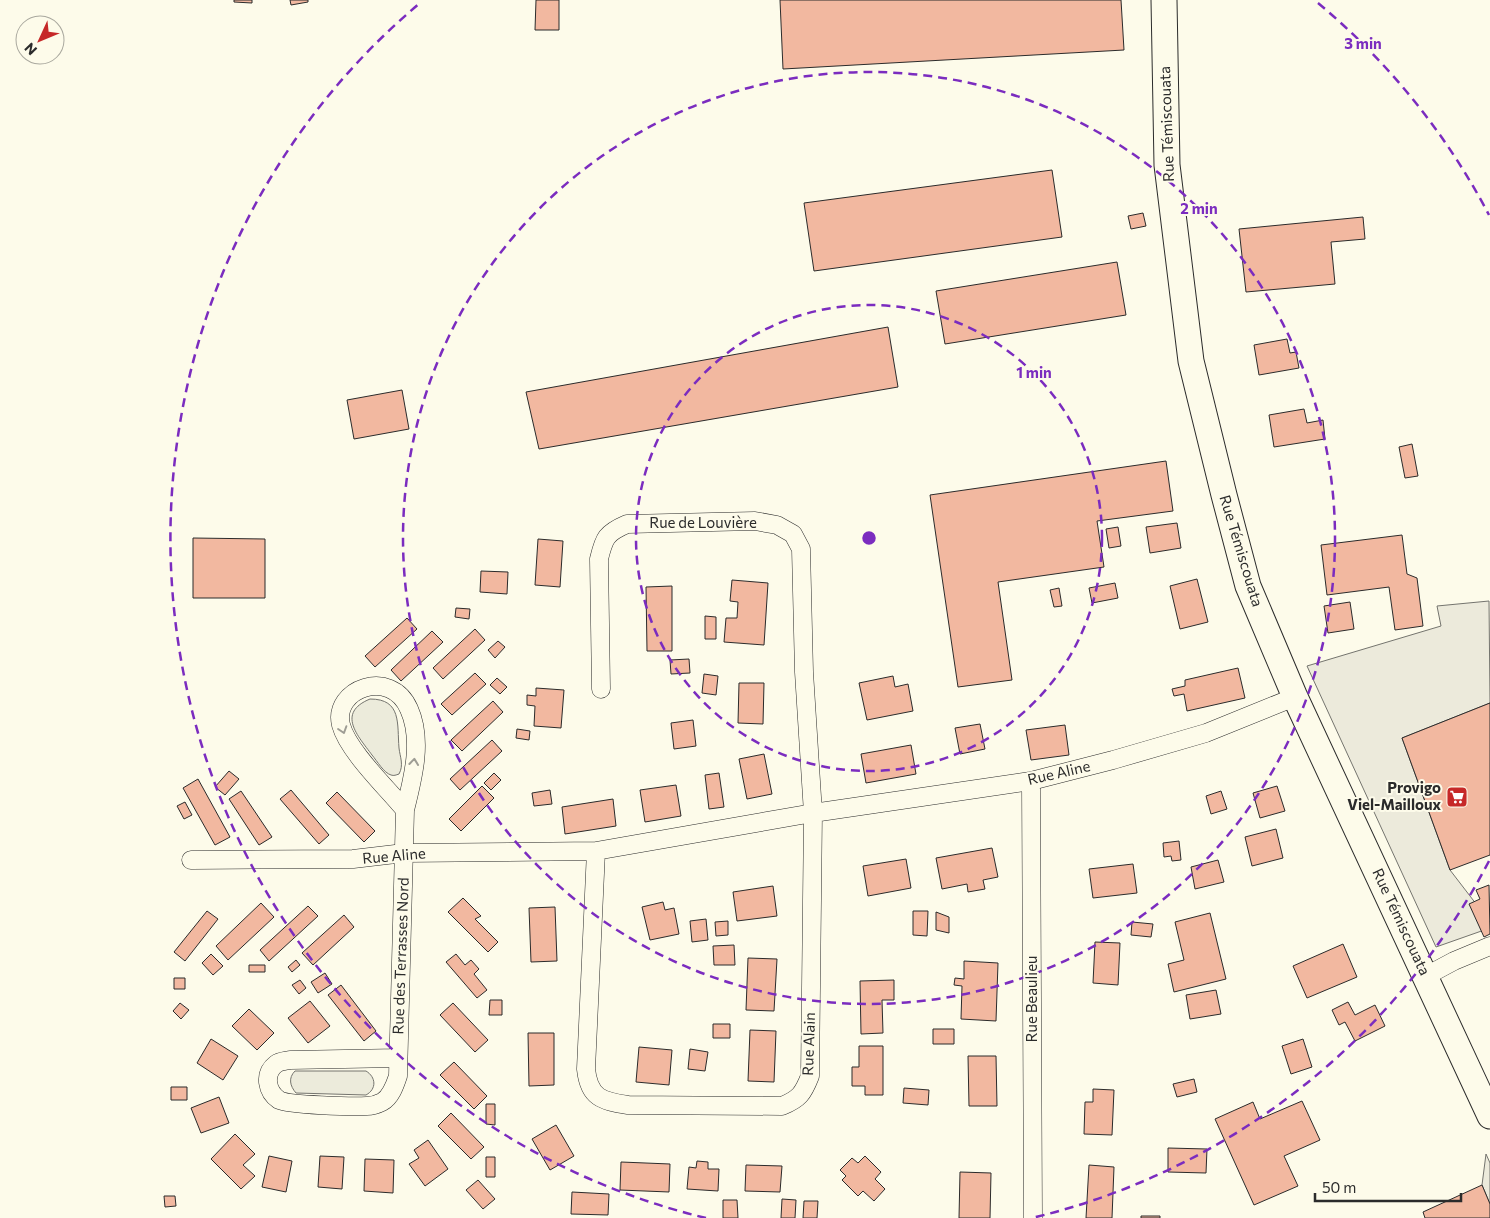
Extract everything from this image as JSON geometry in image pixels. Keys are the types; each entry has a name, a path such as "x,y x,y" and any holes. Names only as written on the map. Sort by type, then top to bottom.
{"main road":[{"name":"Rue Témiscouata","path":"1164,0 1166,165 1191,361 1248,586 1295,697 1490,1116"}],"street":[{"name":"Rue de Louvière","path":"601,689 599,559 604,540 612,531 627,524 756,521 777,525 793,534 801,549 804,672 813,813"},
{"name":"Rue des Terrasses Nord","path":"398,1058 290,1060 277,1063 270,1070 269,1090 282,1101 294,1103 370,1106 384,1101 393,1089 398,1076 405,810 413,779 415,760 414,724 409,708 399,694 384,686 367,686 351,695 342,708 340,723 347,741 405,810"},
{"name":"Rue Aline","path":"813,813 1031,781 1206,733 1295,697"},
{"name":"Rue Beaulieu","path":"1031,781 1033,1218"},
{"path":"596,851 813,813"},
{"name":"Rue Alain","path":"596,851 586,1068 588,1081 596,1095 609,1102 628,1105 782,1106 794,1101 804,1091 810,1076 813,813"},
{"name":"Rue Aline","path":"191,860 353,859 404,853 596,851"},
{"path":"1426,976 1454,961 1490,946"}],"shaded area":[{"path":"1489,601 1490,703 1402,738 1450,870 1490,922 1490,928 1436,947 1307,666 1441,626 1437,606"},
{"path":"370,699 388,703 396,714 401,764 399,774 388,774 356,733 352,718 354,711"},
{"path":"295,1071 366,1071 372,1076 374,1083 372,1090 366,1095 296,1093 292,1088 291,1082 291,1076"},
{"path":"1486,1154 1490,1163 1490,1204 1482,1185"}],"building":[{"path":"234,0 252,0 252,3 234,2"},
{"path":"290,0 308,0 308,2 291,5"},
{"path":"536,0 559,0 559,30 535,30"},
{"path":"780,0 1121,0 1124,50 783,69"},
{"path":"1052,170 1062,237 814,271 804,203"},
{"path":"1143,213 1146,226 1131,229 1128,216"},
{"path":"1363,217 1365,239 1331,242 1335,284 1246,292 1239,229"},
{"path":"1117,262 1126,315 945,344 936,291"},
{"path":"888,327 898,387 539,449 526,392"},
{"path":"1287,339 1290,353 1296,352 1299,368 1259,375 1254,345"},
{"path":"402,390 409,429 354,439 347,400"},
{"path":"1304,409 1307,423 1323,420 1325,439 1274,447 1269,415"},
{"path":"1412,444 1418,476 1405,478 1399,447"},
{"path":"1166,461 1173,511 1097,521 1104,567 998,582 1012,680 958,687 930,495"},
{"path":"1177,523 1181,548 1150,553 1146,527"},
{"path":"1118,527 1121,546 1109,548 1106,529"},
{"path":"1402,535 1407,574 1417,578 1423,626 1395,630 1389,587 1327,595 1321,545"},
{"path":"193,538 265,539 265,598 193,598"},
{"path":"538,539 563,541 560,587 535,585"},
{"path":"481,571 508,572 507,594 480,592"},
{"path":"1197,579 1208,622 1180,629 1170,586"},
{"path":"732,580 768,583 764,645 724,642 726,618 737,618 738,602 730,601"},
{"path":"1115,583 1118,598 1092,603 1089,588"},
{"path":"672,586 672,651 647,651 646,587"},
{"path":"1059,588 1062,606 1054,607 1050,590"},
{"path":"1350,602 1354,629 1328,633 1324,606"},
{"path":"456,608 470,609 469,619 455,617"},
{"path":"705,616 716,617 716,639 705,639"},
{"path":"407,618 417,629 375,667 365,656"},
{"path":"475,629 485,640 443,679 433,668"},
{"path":"432,631 443,642 401,681 391,670"},
{"path":"498,641 505,647 495,658 488,650"},
{"path":"689,659 690,673 671,674 670,660"},
{"path":"1238,668 1245,698 1187,711 1184,694 1174,696 1172,689 1185,686 1185,680"},
{"path":"475,673 486,684 452,715 441,704"},
{"path":"704,674 718,676 716,695 702,693"},
{"path":"893,676 895,687 908,684 913,711 867,720 859,683"},
{"path":"497,678 507,687 500,694 490,685"},
{"path":"739,683 764,683 763,724 738,723"},
{"path":"536,688 564,690 561,728 534,726 535,706 527,705 527,695 536,696"},
{"path":"493,701 503,712 462,751 451,740"},
{"name":"Provigo Viel-Mailloux","path":"1490,703 1490,855 1450,870 1402,738"},
{"path":"693,720 696,746 674,749 671,723"},
{"path":"980,724 985,749 960,754 955,728"},
{"path":"1065,725 1069,755 1031,760 1026,730"},
{"path":"517,729 530,731 529,740 516,738"},
{"path":"492,740 502,751 460,790 450,779"},
{"path":"911,745 916,774 866,783 861,754"},
{"path":"764,754 772,794 747,799 739,759"},
{"path":"229,771 239,779 225,795 215,787"},
{"path":"494,773 501,780 491,790 484,783"},
{"path":"719,773 724,807 709,809 705,775"},
{"path":"198,779 230,837 215,845 183,788"},
{"path":"676,785 681,816 645,822 640,790"},
{"path":"482,786 494,798 461,831 449,819"},
{"path":"1277,786 1285,811 1260,818 1253,793"},
{"path":"291,790 329,835 319,844 280,799"},
{"path":"550,790 552,804 534,806 532,793"},
{"path":"241,791 272,837 259,845 229,799"},
{"path":"1221,791 1227,809 1211,814 1206,796"},
{"path":"337,792 375,831 364,842 326,803"},
{"path":"613,799 616,826 565,834 562,807"},
{"path":"185,802 192,815 184,819 177,806"},
{"path":"1276,829 1283,858 1252,866 1245,837"},
{"path":"1179,841 1181,860 1172,861 1171,856 1164,857 1163,843"},
{"path":"992,848 998,877 983,880 985,889 968,892 967,884 942,889 936,858"},
{"path":"906,859 911,888 868,896 863,866"},
{"path":"1218,860 1224,882 1195,889 1191,867"},
{"path":"1133,864 1137,893 1093,898 1089,869"},
{"path":"1489,885 1490,934 1484,937 1469,904 1480,899 1476,890"},
{"path":"773,886 777,916 737,921 733,892"},
{"path":"463,898 481,916 475,919 498,942 488,952 448,912"},
{"path":"663,902 665,910 674,908 679,934 650,940 642,907"},
{"path":"261,903 274,917 228,960 216,946"},
{"path":"308,906 318,916 269,961 260,950"},
{"path":"555,907 557,961 531,962 529,908"},
{"path":"207,911 218,919 185,961 174,952"},
{"path":"913,911 928,911 927,936 913,935"},
{"path":"936,912 949,917 949,933 936,930"},
{"path":"1210,913 1226,979 1174,992 1168,964 1184,960 1175,922"},
{"path":"344,915 354,927 313,965 302,953"},
{"path":"706,919 708,940 692,942 690,921"},
{"path":"728,921 728,935 716,936 715,922"},
{"path":"1132,922 1153,924 1151,937 1131,935"},
{"path":"1095,942 1120,943 1118,985 1093,983"},
{"path":"1343,944 1357,977 1307,998 1293,966"},
{"path":"734,945 735,965 714,965 713,946"},
{"path":"211,954 223,966 213,975 202,963"},
{"path":"456,954 465,965 471,960 479,969 474,974 487,990 477,998 446,962"},
{"path":"748,958 777,959 774,1011 746,1010"},
{"path":"296,960 300,965 292,972 288,967"},
{"path":"964,961 998,963 996,1021 961,1019 962,986 954,985 955,978 964,979"},
{"path":"249,965 265,965 265,972 249,972"},
{"path":"325,973 332,984 318,993 311,982"},
{"path":"174,978 185,978 185,989 174,989"},
{"path":"300,980 306,988 299,994 292,985"},
{"path":"894,980 894,1000 882,1000 883,1033 861,1034 860,981"},
{"path":"341,985 376,1031 364,1041 328,995"},
{"path":"1216,990 1221,1014 1190,1019 1186,995"},
{"path":"490,1000 502,1000 502,1015 489,1015"},
{"path":"310,1001 330,1026 308,1043 288,1018"},
{"path":"1348,1002 1355,1015 1375,1005 1385,1026 1355,1041 1345,1022 1339,1025 1332,1010"},
{"path":"180,1003 189,1010 181,1019 173,1011"},
{"path":"453,1003 488,1040 475,1052 440,1015"},
{"path":"249,1009 274,1033 257,1050 232,1026"},
{"path":"713,1024 730,1024 730,1038 713,1038"},
{"path":"933,1029 954,1029 954,1044 933,1044"},
{"path":"750,1030 776,1031 774,1082 748,1081"},
{"path":"528,1033 554,1033 554,1085 529,1086"},
{"path":"211,1039 238,1056 223,1080 197,1063"},
{"path":"1303,1039 1312,1067 1291,1074 1282,1046"},
{"path":"859,1046 883,1046 883,1095 865,1095 865,1086 852,1086 852,1067 859,1067"},
{"path":"639,1047 672,1050 669,1085 636,1082"},
{"path":"690,1049 708,1052 705,1071 688,1069"},
{"path":"968,1056 996,1056 997,1106 969,1106"},
{"path":"454,1062 487,1096 474,1109 440,1075"},
{"path":"1194,1079 1197,1092 1177,1097 1173,1084"},
{"path":"171,1087 187,1087 187,1100 171,1100"},
{"path":"904,1088 929,1090 928,1105 903,1103"},
{"path":"1093,1089 1114,1090 1112,1135 1084,1134 1085,1102 1093,1102"},
{"path":"219,1097 229,1123 201,1133 191,1108"},
{"path":"1302,1101 1320,1140 1284,1156 1298,1186 1254,1205 1215,1119 1253,1102 1260,1119"},
{"path":"486,1104 495,1104 495,1125 486,1124"},
{"path":"451,1113 484,1147 471,1159 438,1126"},
{"path":"556,1125 574,1156 550,1170 532,1139"},
{"path":"235,1134 255,1154 243,1165 255,1176 241,1189 211,1159"},
{"path":"428,1140 448,1169 425,1186 409,1164 419,1158 414,1150"},
{"path":"1168,1148 1207,1149 1206,1173 1168,1172"},
{"path":"269,1156 292,1161 286,1192 262,1187"},
{"path":"320,1156 344,1157 342,1189 318,1187"},
{"path":"865,1156 881,1172 875,1179 885,1189 874,1201 863,1191 858,1196 842,1180 846,1176 840,1170 852,1158 858,1163"},
{"path":"486,1157 495,1157 495,1177 486,1177"},
{"path":"365,1159 394,1160 393,1193 364,1191"},
{"path":"697,1161 708,1162 708,1169 719,1169 718,1191 687,1189 689,1167 696,1168"},
{"path":"621,1162 670,1164 669,1192 620,1190"},
{"path":"746,1165 782,1166 780,1192 745,1191"},
{"path":"1089,1165 1114,1167 1112,1218 1086,1218"},
{"path":"960,1172 991,1173 990,1218 959,1218"},
{"path":"478,1180 495,1199 483,1209 466,1190"},
{"path":"1482,1185 1490,1204 1490,1218 1425,1218 1423,1212"},
{"path":"572,1192 609,1194 608,1215 571,1214"},
{"path":"164,1196 175,1196 176,1206 165,1207"},
{"path":"782,1199 796,1200 795,1218 781,1218"},
{"path":"723,1200 737,1200 738,1218 723,1218"},
{"path":"804,1201 818,1201 817,1218 803,1218"},
{"path":"1141,1216 1160,1216 1160,1218 1141,1218"}],"place":[{"name":"Provigo Viel-Mailloux","path":"1457,797"}]}
